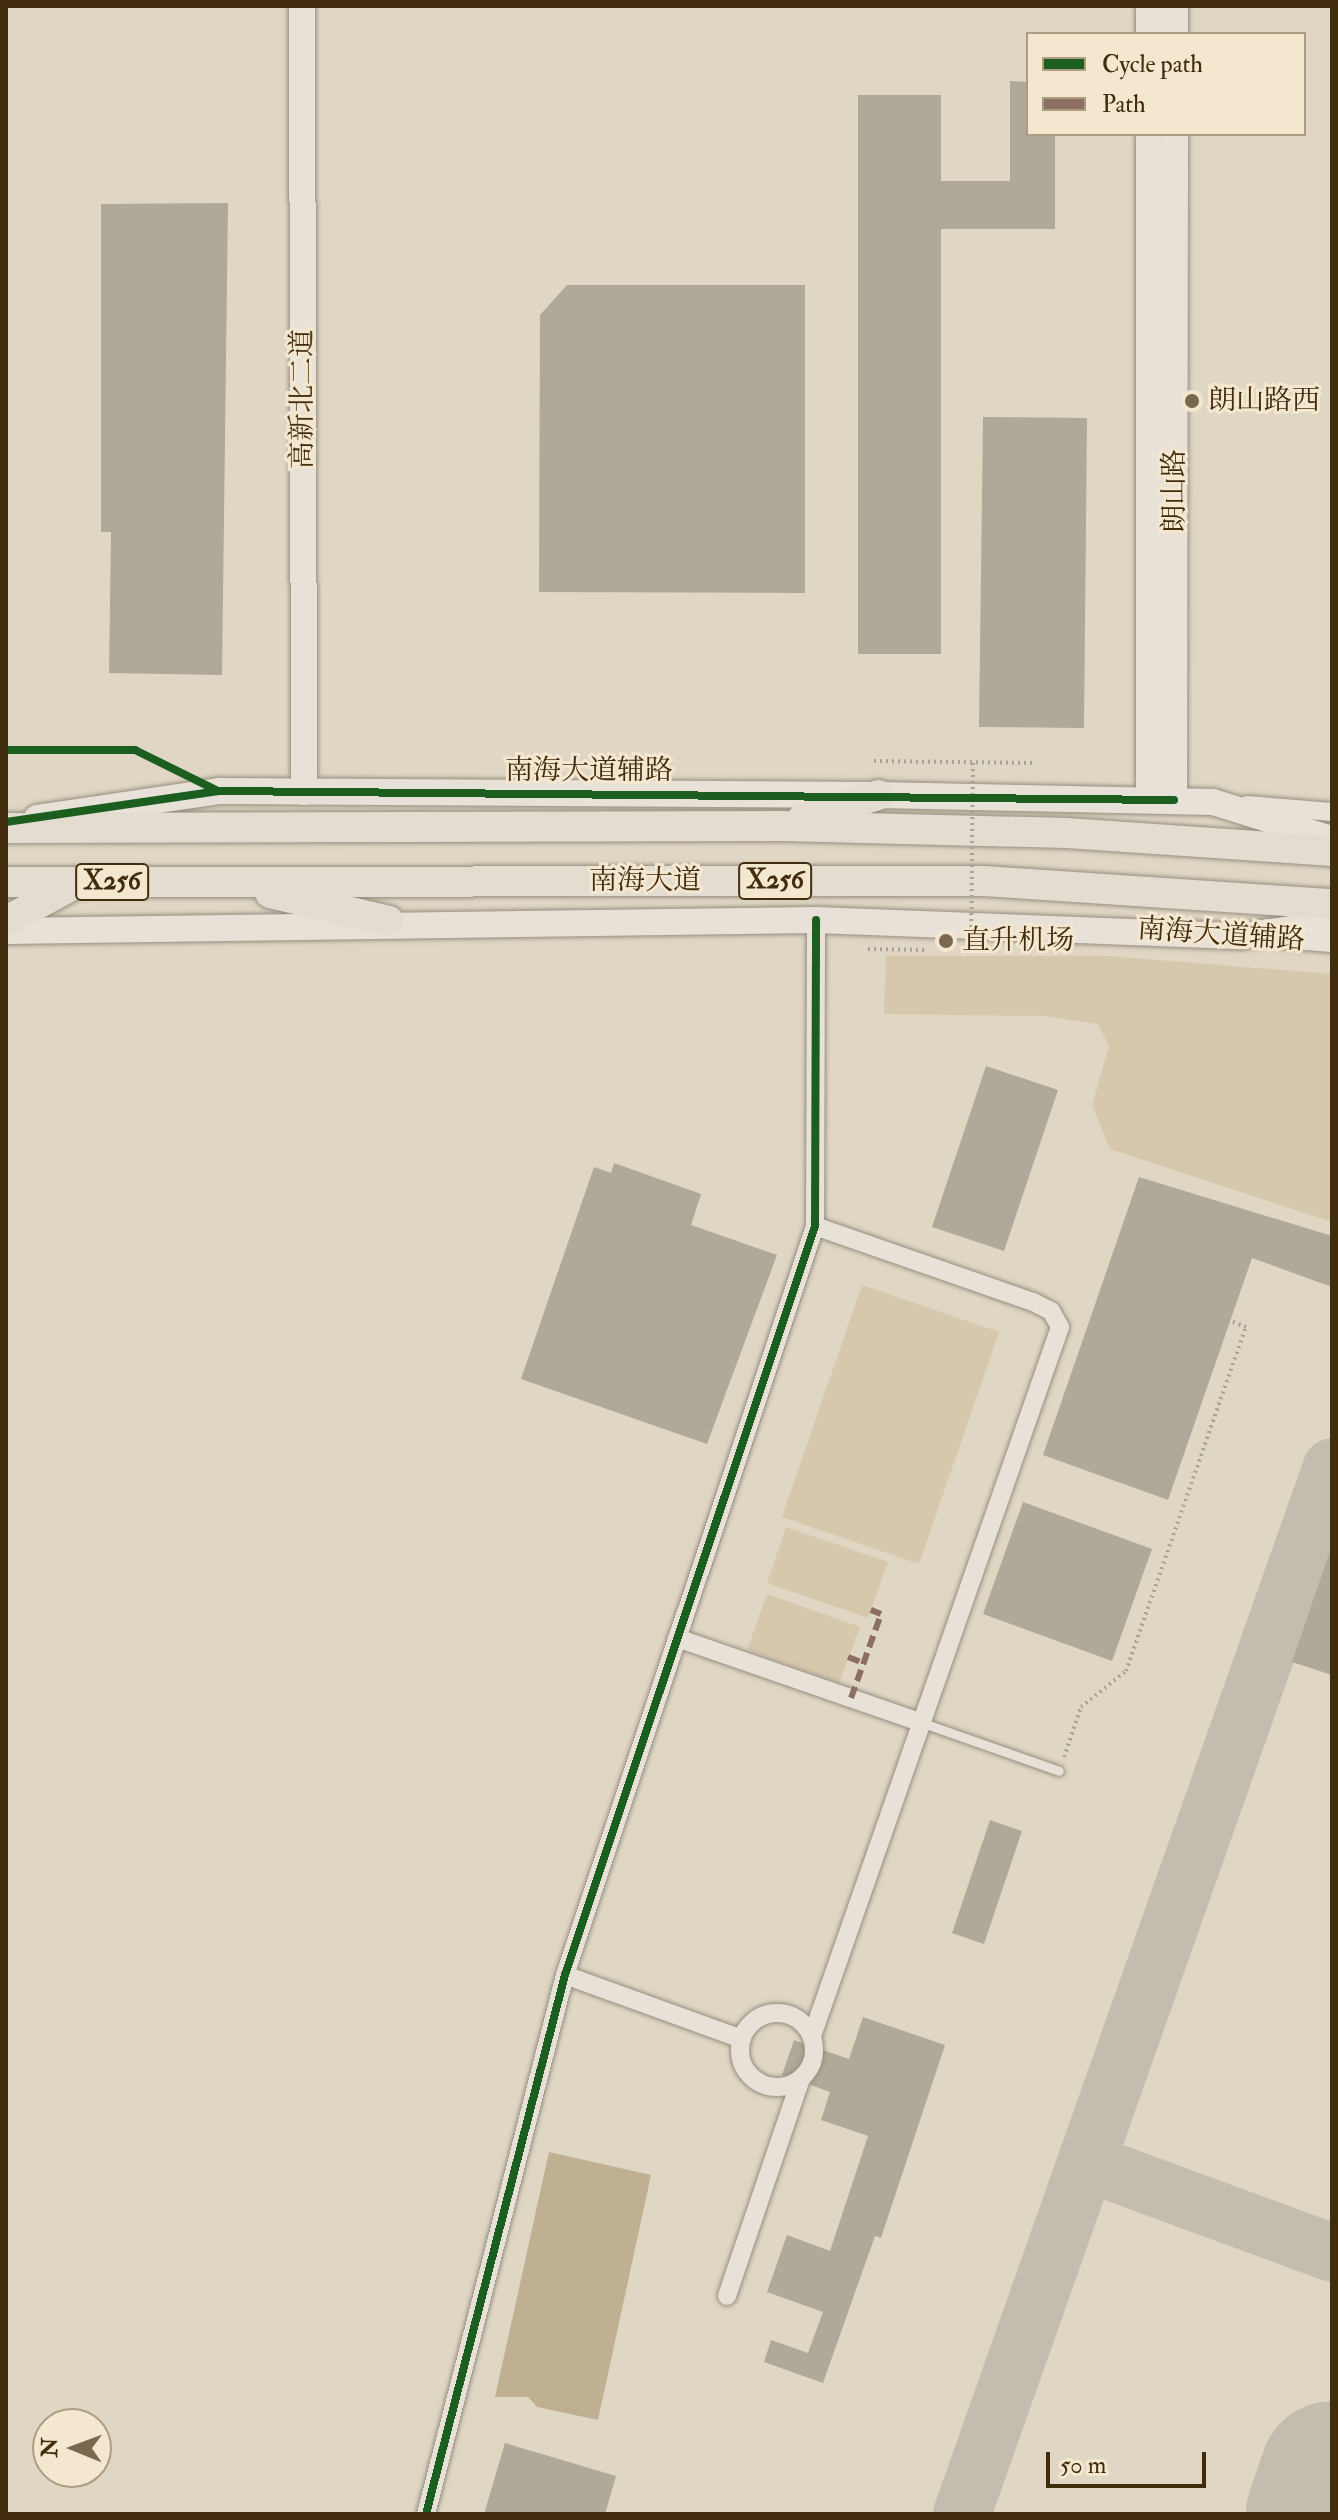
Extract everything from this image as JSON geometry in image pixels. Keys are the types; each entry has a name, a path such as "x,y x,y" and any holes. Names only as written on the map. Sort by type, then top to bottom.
{"main road":[{"name":"高新北二道","path":"302,6 304,792"},
{"path":"1149,6 1149,32"},
{"path":"1175,6 1175,32"},
{"name":"朗山路","path":"1149,136 1162,799"},
{"name":"朗山路","path":"1162,799 1175,136"},
{"name":"南海大道辅路","path":"6,825 191,793 878,795 1213,802"},
{"path":"781,826 878,795"},
{"path":"1213,802 1332,839"},
{"name":"南海大道","path":"6,825 781,826 1067,833 1332,851"},
{"path":"217,881 389,921"},
{"name":"南海大道","path":"6,882 984,881 1332,904"},
{"path":"6,921 79,882"},
{"name":"南海大道辅路","path":"6,931 389,921 816,920 1242,936"},
{"path":"1242,936 1332,923"}],"street":[{"path":"1213,802 1332,812"},
{"path":"426,2514 565,1975 815,1226 816,920"},
{"name":"南海大道辅路","path":"1242,936 1332,943"},
{"path":"727,2296 801,2079 814,2060 812,2036 1060,1327 1051,1311 1033,1302 815,1226"},
{"path":"677,1638 923,1723"},
{"path":"565,1975 742,2039"},
{"path":"801,2079 779,2087 756,2081 742,2062 742,2039 755,2020 776,2013 798,2019 812,2036"}],"lane":[{"path":"923,1723 1059,1771"}],"path":[{"path":"874,761 1035,763"},
{"path":"956,950 971,951 973,762"},
{"path":"868,949 942,950"},
{"path":"1059,1771 1081,1707 1126,1671 1246,1327 1230,1321"}],"shaded area":[{"path":"886,956 1108,956 1332,974 1332,1222 1110,1149 1092,1105 1109,1046 1098,1024 1044,1016 884,1014"},
{"path":"862,1285 999,1332 919,1564 782,1517"},
{"path":"786,1527 888,1562 868,1618 767,1583"},
{"path":"767,1594 860,1627 839,1683 747,1650"},
{"path":"549,2152 651,2175 598,2420 537,2407 528,2397 495,2397"}],"building":[{"path":"1010,81 1026,82 1026,136 1055,136 1055,229 941,229 941,654 858,654 858,95 941,95 941,181 1010,181"},
{"path":"228,203 222,675 109,673 111,532 101,532 101,204"},
{"path":"567,285 805,285 805,593 539,592 540,315"},
{"path":"983,417 1087,418 1084,728 979,727"},
{"path":"986,1066 1058,1090 1004,1251 932,1227"},
{"path":"614,1163 701,1194 691,1225 777,1255 707,1444 521,1379 594,1167 611,1173"},
{"path":"1139,1177 1332,1236 1332,1287 1252,1258 1168,1500 1043,1455"},
{"path":"1023,1502 1152,1549 1112,1661 983,1614"},
{"path":"1329,1554 1332,1555 1332,1675 1292,1662"},
{"path":"990,1820 1022,1831 984,1944 952,1933"},
{"path":"863,2017 945,2045 881,2238 875,2236 823,2383 764,2362 771,2340 808,2353 823,2312 767,2292 787,2235 830,2251 868,2136 821,2120 830,2092 811,2085 809,2071 799,2067 789,2077 782,2075 794,2040 849,2059"},
{"path":"505,2443 616,2476 605,2514 484,2514"}],"taxiway":[{"path":"962,2514 1332,1467"},
{"path":"1088,2163 1332,2253"}],"runway":[{"path":"1318,2514 1332,2473"}],"marked path":[{"path":"851,1698 881,1614 871,1610"},
{"path":"848,1657 864,1663"}],"cycle path":[{"path":"6,750 135,750 216,790"},
{"path":"6,822 219,791 1174,800"},
{"path":"426,2514 565,1975 815,1226 816,920"}],"place":[{"name":"朗山路西","path":"1192,401"},
{"name":"直升机场","path":"946,941"}]}
